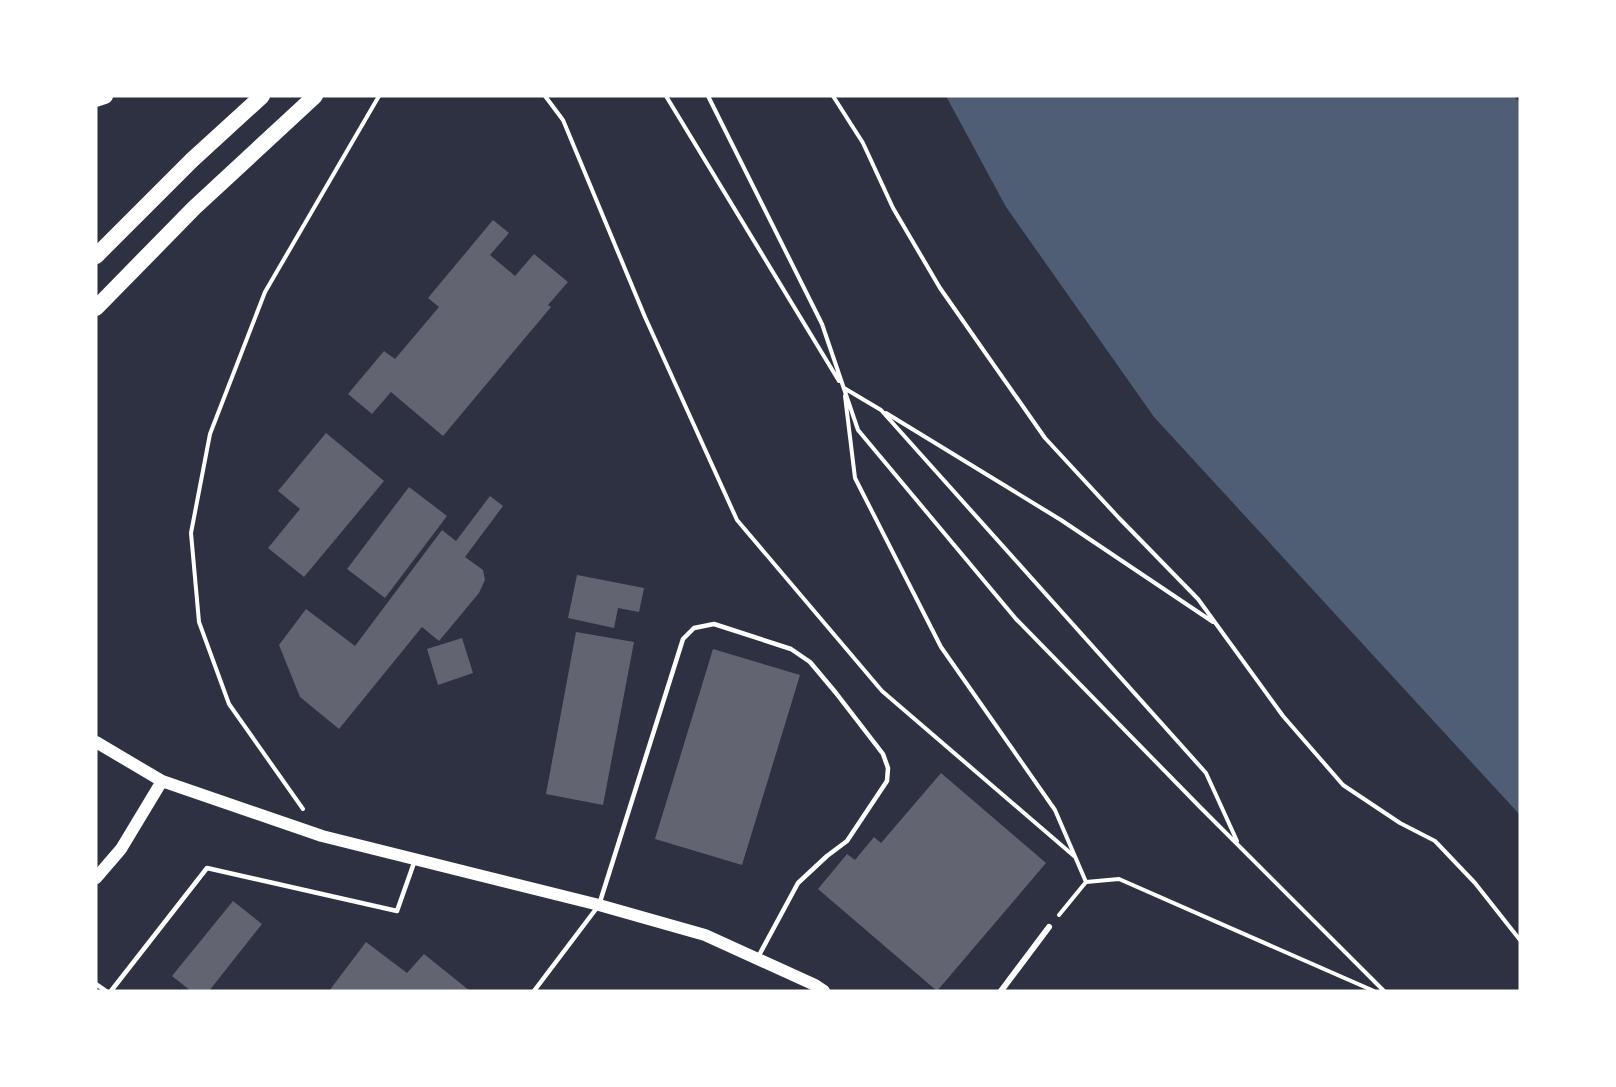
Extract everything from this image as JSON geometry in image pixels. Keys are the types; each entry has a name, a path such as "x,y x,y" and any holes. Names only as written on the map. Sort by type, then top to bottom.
{"highway":[{"path":"96,99 105,96"},
{"path":"96,256 192,160 262,96"},
{"path":"96,308 194,208 315,96"}],"main road":[{"path":"96,742 162,780 322,836 599,905 705,935 824,991"},
{"path":"96,878 121,849 162,780"}],"street":[{"path":"1001,991 1049,927"}],"lane":[{"path":"534,991 599,905 683,639 694,628 714,624 791,649 810,662 883,754 888,768 887,781 847,841 798,883 757,959"},
{"path":"111,991 207,868 397,911 415,859"},
{"path":"96,984 106,991"}],"path":[{"path":"322,836 229,704 199,622 191,533 210,434 264,292 379,96"},
{"path":"545,96 563,120 645,316 737,520 882,691 1074,856"},
{"path":"666,96 844,388 855,478 941,647 1055,810 1086,882"},
{"path":"708,96 822,324 858,430 1016,619 1384,991"},
{"path":"833,96 863,143 893,208 940,288 1045,438 1198,599 1283,716 1343,785 1400,823 1435,841 1475,883 1520,940"},
{"path":"844,388 1061,520 1216,624"},
{"path":"881,411 1206,773 1239,845"},
{"path":"1049,927 1086,882 1119,879 1374,991"}],"water":[{"path":"946,96 1513,96 1520,102 1520,815 1154,417 1006,207"}],"building":[{"path":"493,220 509,233 490,255 515,276 534,254 568,282 548,305 551,307 443,436 391,392 372,414 348,394 384,351 395,359 439,307 428,298"},
{"path":"326,433 384,481 304,577 268,548 300,509 278,491"},
{"path":"409,487 447,516 385,598 347,569"},
{"path":"490,496 503,506 465,557 483,570 485,580 479,593 439,641 422,627 339,729 300,697 279,645 306,609 355,646 442,530 456,541"},
{"path":"577,575 644,588 639,612 618,608 614,628 568,618"},
{"path":"576,632 634,642 603,805 546,794"},
{"path":"462,638 473,673 438,685 427,649"},
{"path":"713,649 800,675 742,865 655,839"},
{"path":"941,773 1046,863 937,991 818,889 847,854 855,860 874,837 881,843"},
{"path":"233,901 262,924 209,991 191,991 172,976"},
{"path":"366,942 407,973 424,954 470,991 329,991"}]}
